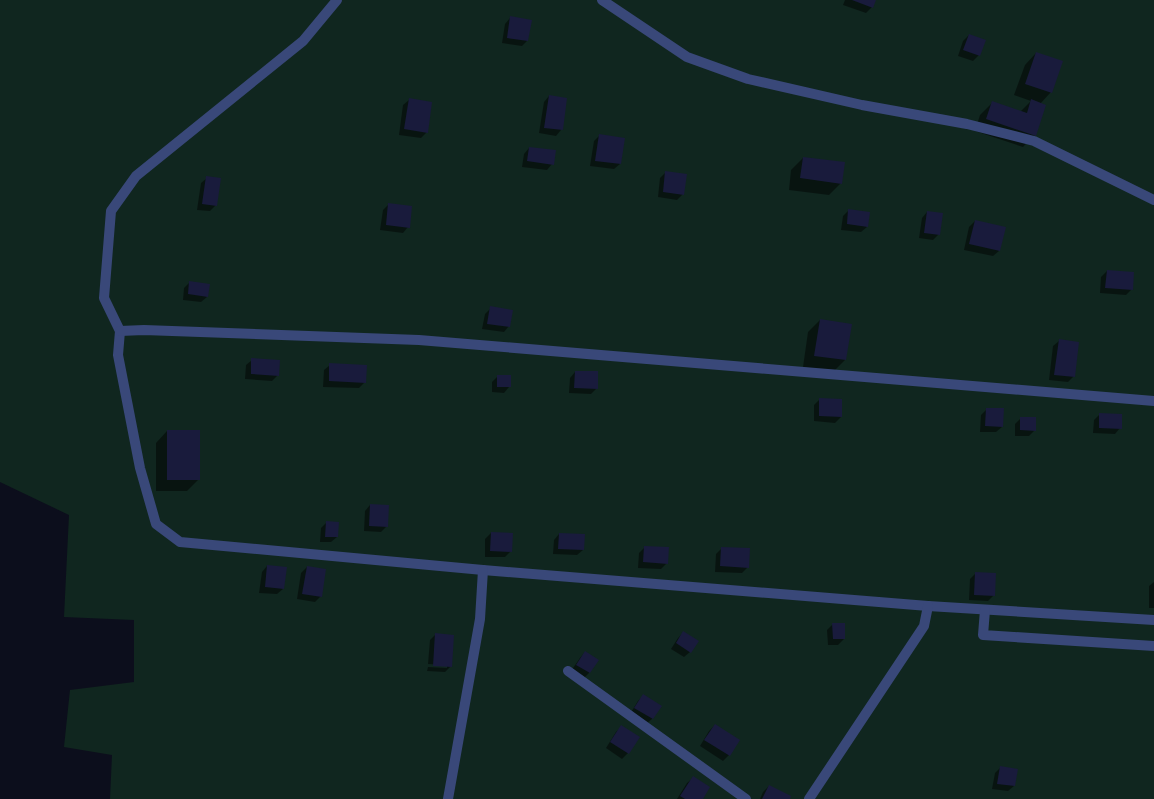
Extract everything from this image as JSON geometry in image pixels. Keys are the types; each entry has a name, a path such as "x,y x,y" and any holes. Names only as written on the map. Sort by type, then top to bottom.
{"lane":[{"path":"337,0 303,41 136,176 111,211 104,298 120,331 118,355 140,468 156,524 180,542 483,570 928,606 1154,620"},
{"path":"602,0 687,57 748,79 862,105 967,124 1034,141 1154,200"},
{"path":"120,331 144,330 419,340 1154,400"},
{"path":"448,799 480,619 483,570"},
{"path":"809,799 924,626 928,606"},
{"path":"985,610 984,635 1154,646"},
{"path":"568,671 746,799"}],"green space":[{"path":"0,0 1154,0 1154,799 110,799 112,755 64,747 70,690 134,682 134,620 64,617 69,515 0,482"}],"building":[{"path":"852,0 876,0 873,8"},
{"path":"510,16 532,20 528,41 507,38"},
{"path":"969,34 986,40 980,56 963,50"},
{"path":"1036,52 1063,61 1052,93 1025,84"},
{"path":"549,95 567,98 563,130 544,128"},
{"path":"409,98 432,102 428,133 404,129"},
{"path":"1031,99 1046,105 1036,136 986,119 992,101 1027,113"},
{"path":"599,134 625,138 621,164 595,161"},
{"path":"529,147 556,150 554,165 527,161"},
{"path":"803,157 845,162 842,184 800,178"},
{"path":"665,171 687,174 684,195 663,192"},
{"path":"206,176 221,178 217,206 202,204"},
{"path":"388,203 412,206 410,228 386,225"},
{"path":"848,209 870,212 868,227 847,224"},
{"path":"927,211 943,213 940,235 924,233"},
{"path":"975,220 1006,227 1000,251 969,244"},
{"path":"1107,270 1134,272 1133,290 1105,288"},
{"path":"189,281 210,284 208,297 188,294"},
{"path":"490,306 513,310 510,327 487,324"},
{"path":"820,319 852,324 846,360 814,356"},
{"path":"1059,339 1079,342 1075,377 1054,375"},
{"path":"251,358 280,360 279,376 251,374"},
{"path":"329,363 367,365 366,383 329,381"},
{"path":"575,371 598,371 598,389 574,388"},
{"path":"497,375 511,375 511,387 497,387"},
{"path":"819,398 842,399 842,417 819,416"},
{"path":"986,408 1004,408 1003,427 985,426"},
{"path":"1099,413 1122,414 1122,429 1099,428"},
{"path":"1020,417 1036,417 1036,431 1020,430"},
{"path":"167,430 200,430 200,480 167,480"},
{"path":"370,504 389,505 388,527 369,526"},
{"path":"326,521 339,522 338,537 325,537"},
{"path":"491,532 513,533 512,552 490,551"},
{"path":"559,533 585,534 584,550 558,549"},
{"path":"644,546 669,547 668,564 643,562"},
{"path":"721,547 750,548 749,568 720,566"},
{"path":"267,565 287,567 284,589 265,587"},
{"path":"307,566 326,569 322,597 302,594"},
{"path":"975,572 996,573 995,596 974,595"},
{"path":"832,623 845,623 845,639 833,639"},
{"path":"683,631 699,641 691,653 676,643"},
{"path":"435,633 454,635 452,667 433,666"},
{"path":"585,651 599,660 590,673 576,665"},
{"path":"643,694 662,706 653,719 634,708"},
{"path":"715,724 740,740 730,756 704,740"},
{"path":"621,725 640,737 629,754 610,742"},
{"path":"1000,766 1018,769 1015,786 997,784"},
{"path":"693,776 710,787 703,799 685,799 680,796"},
{"path":"769,785 791,796 790,799 762,799"}]}
